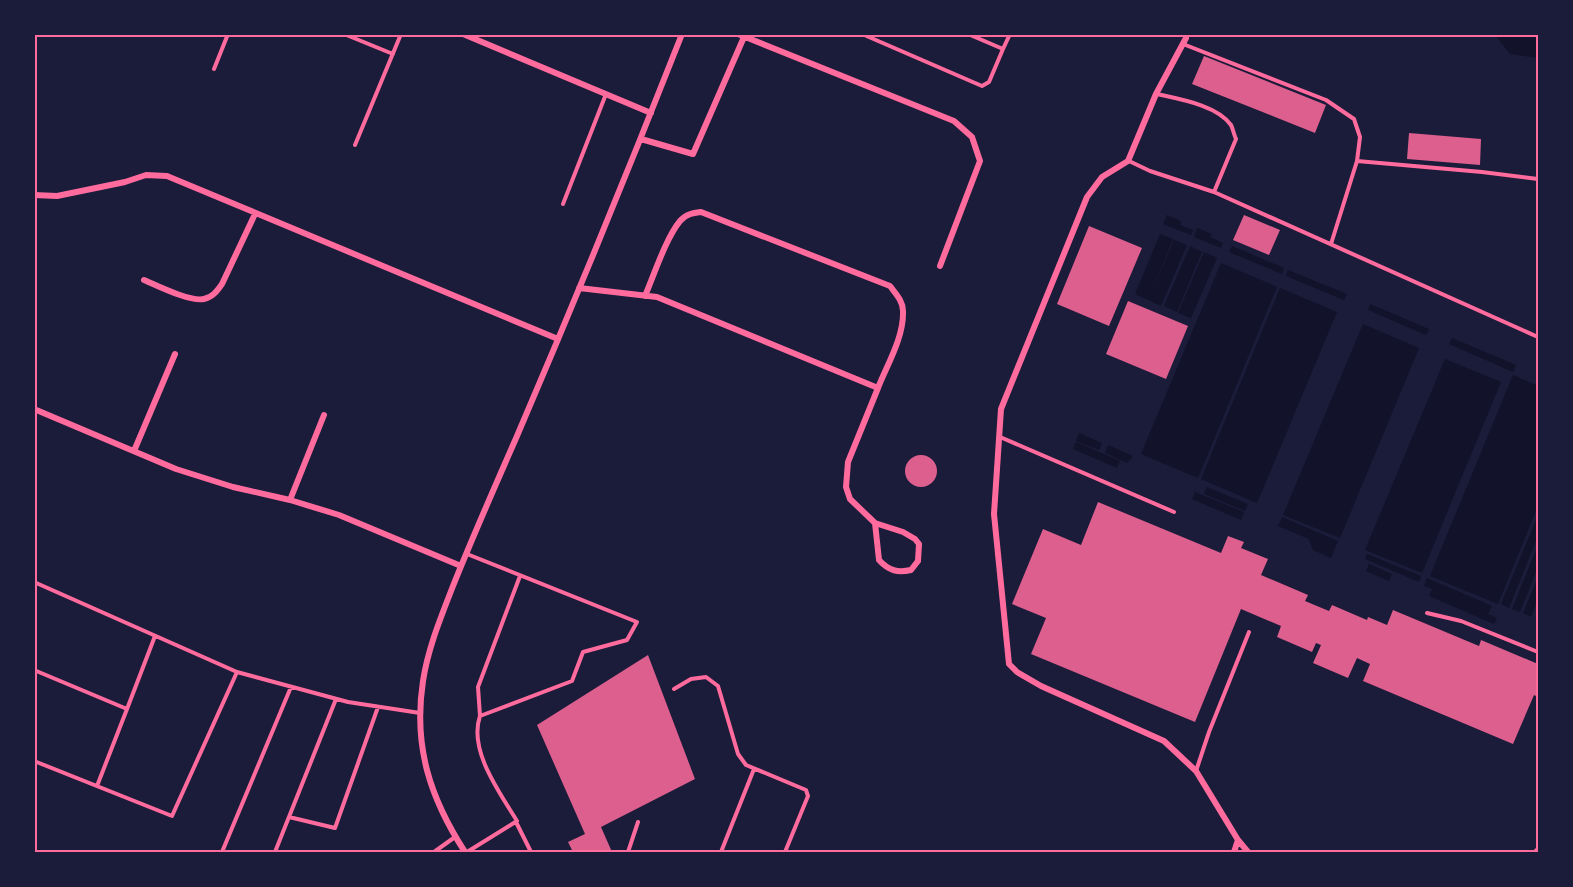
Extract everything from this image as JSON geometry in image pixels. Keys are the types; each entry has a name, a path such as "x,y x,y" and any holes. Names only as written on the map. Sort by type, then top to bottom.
{"street":[{"path":"463,34 651,113"},
{"path":"466,852 455,837 436,801 426,774 420,713 429,652 461,566 558,339 682,34"},
{"path":"641,139 693,154 741,36 954,121 972,137 980,160 940,266"},
{"path":"1184,41 1156,94 1128,161 1102,177 1087,197 1001,409 994,514 1009,664 1017,672 1041,686 1164,741 1196,771 1238,840 1248,852"},
{"path":"34,195 57,196 125,182 146,175 167,176 558,339"},
{"path":"645,296 681,219 691,213 701,212 890,286 899,297 903,310 899,333 848,462 846,487 850,499 874,523 903,532 919,544 918,561 911,570 893,571 879,560 874,523"},
{"path":"144,280 189,298 202,300 214,294 222,284 255,213"},
{"path":"579,288 657,297 878,388"},
{"path":"134,451 175,354"},
{"path":"34,410 176,469 233,487 290,500 339,515 461,566"},
{"path":"290,500 324,415"},
{"path":"1234,852 1238,840"}],"lane":[{"path":"214,69 228,34"},
{"path":"344,34 393,54"},
{"path":"355,145 401,34"},
{"path":"862,34 982,86 988,82 1010,34"},
{"path":"968,34 1003,49"},
{"path":"1184,41 1326,100 1354,119 1360,137 1357,161 1331,244"},
{"path":"563,204 606,94"},
{"path":"1156,94 1192,102 1219,114 1231,125 1236,139 1214,192"},
{"path":"1128,161 1150,171 1214,192 1539,337"},
{"path":"1357,161 1539,179"},
{"path":"999,437 1174,512"},
{"path":"466,554 637,622 627,640 583,652 573,681 480,716"},
{"path":"520,576 478,687 480,716 476,727 482,756 491,779 531,852"},
{"path":"34,582 237,672 336,699 420,713"},
{"path":"1427,613 1461,621 1539,652"},
{"path":"1196,771 1209,732 1250,633"},
{"path":"97,786 155,636"},
{"path":"34,670 127,708"},
{"path":"34,761 172,816 237,672"},
{"path":"674,689 692,679 706,677 718,686 738,754 746,765 806,790 808,796 785,852"},
{"path":"222,852 291,687"},
{"path":"274,852 336,699"},
{"path":"289,817 335,828 378,707"},
{"path":"721,852 754,769"},
{"path":"466,852 516,822"},
{"path":"628,852 638,822"},
{"path":"434,852 455,837"}],"shaded area":[{"path":"1495,35 1538,35 1538,58 1510,54"},
{"path":"1167,215 1181,221 1180,225 1193,230 1191,235 1163,224"},
{"path":"1197,228 1212,234 1210,237 1223,243 1221,248 1194,237"},
{"path":"1160,234 1173,239 1148,300 1135,294"},
{"path":"1174,240 1187,245 1161,306 1148,300"},
{"path":"1190,246 1202,252 1177,312 1164,306"},
{"path":"1232,246 1284,268 1282,274 1229,252"},
{"path":"1204,252 1217,258 1191,318 1178,313"},
{"path":"1221,263 1277,287 1198,478 1141,454"},
{"path":"1288,270 1347,294 1344,300 1286,276"},
{"path":"1280,288 1337,312 1257,503 1201,479"},
{"path":"1370,304 1429,329 1426,335 1368,310"},
{"path":"1363,324 1419,348 1340,538 1283,515"},
{"path":"1452,338 1516,365 1513,372 1449,344"},
{"path":"1445,359 1501,382 1422,573 1365,550"},
{"path":"1513,375 1538,386 1538,506 1498,604 1430,576"},
{"path":"1079,433 1102,443 1099,450 1076,441"},
{"path":"1076,442 1120,461 1117,468 1073,449"},
{"path":"1108,445 1133,456 1127,463 1105,453"},
{"path":"1207,487 1248,504 1245,511 1204,494"},
{"path":"1195,492 1244,512 1241,520 1192,499"},
{"path":"1538,515 1538,536 1509,608 1501,604"},
{"path":"1282,517 1338,541 1331,558 1313,550 1309,539 1278,526"},
{"path":"1538,545 1538,567 1520,612 1512,609"},
{"path":"1367,554 1421,576 1419,582 1365,559"},
{"path":"1369,564 1392,574 1389,581 1366,571"},
{"path":"1538,577 1538,599 1531,617 1523,613"},
{"path":"1427,578 1492,606 1488,614 1497,618 1494,624 1429,596 1432,589 1424,586"}],"building":[{"path":"1204,56 1326,105 1315,133 1192,84"},
{"path":"1409,133 1481,139 1480,165 1407,159"},
{"path":"1244,215 1280,230 1269,255 1233,240"},
{"path":"1089,226 1142,248 1109,326 1057,304"},
{"path":"1128,301 1188,326 1166,379 1106,354"},
{"path":"921,455 932,460 937,471 932,482 921,487 910,482 905,471 910,460"},
{"path":"1098,502 1221,553 1228,536 1244,542 1241,548 1268,559 1261,575 1308,595 1305,601 1329,611 1332,605 1367,620 1368,617 1387,625 1393,610 1479,646 1481,640 1538,664 1538,697 1534,695 1513,744 1363,681 1370,664 1357,658 1348,678 1313,663 1321,645 1316,643 1312,652 1277,637 1281,626 1241,609 1195,722 1031,654 1046,618 1012,604 1043,529 1081,545"},
{"path":"648,655 695,779 601,827 612,852 573,852 568,842 585,834 537,725"}]}
